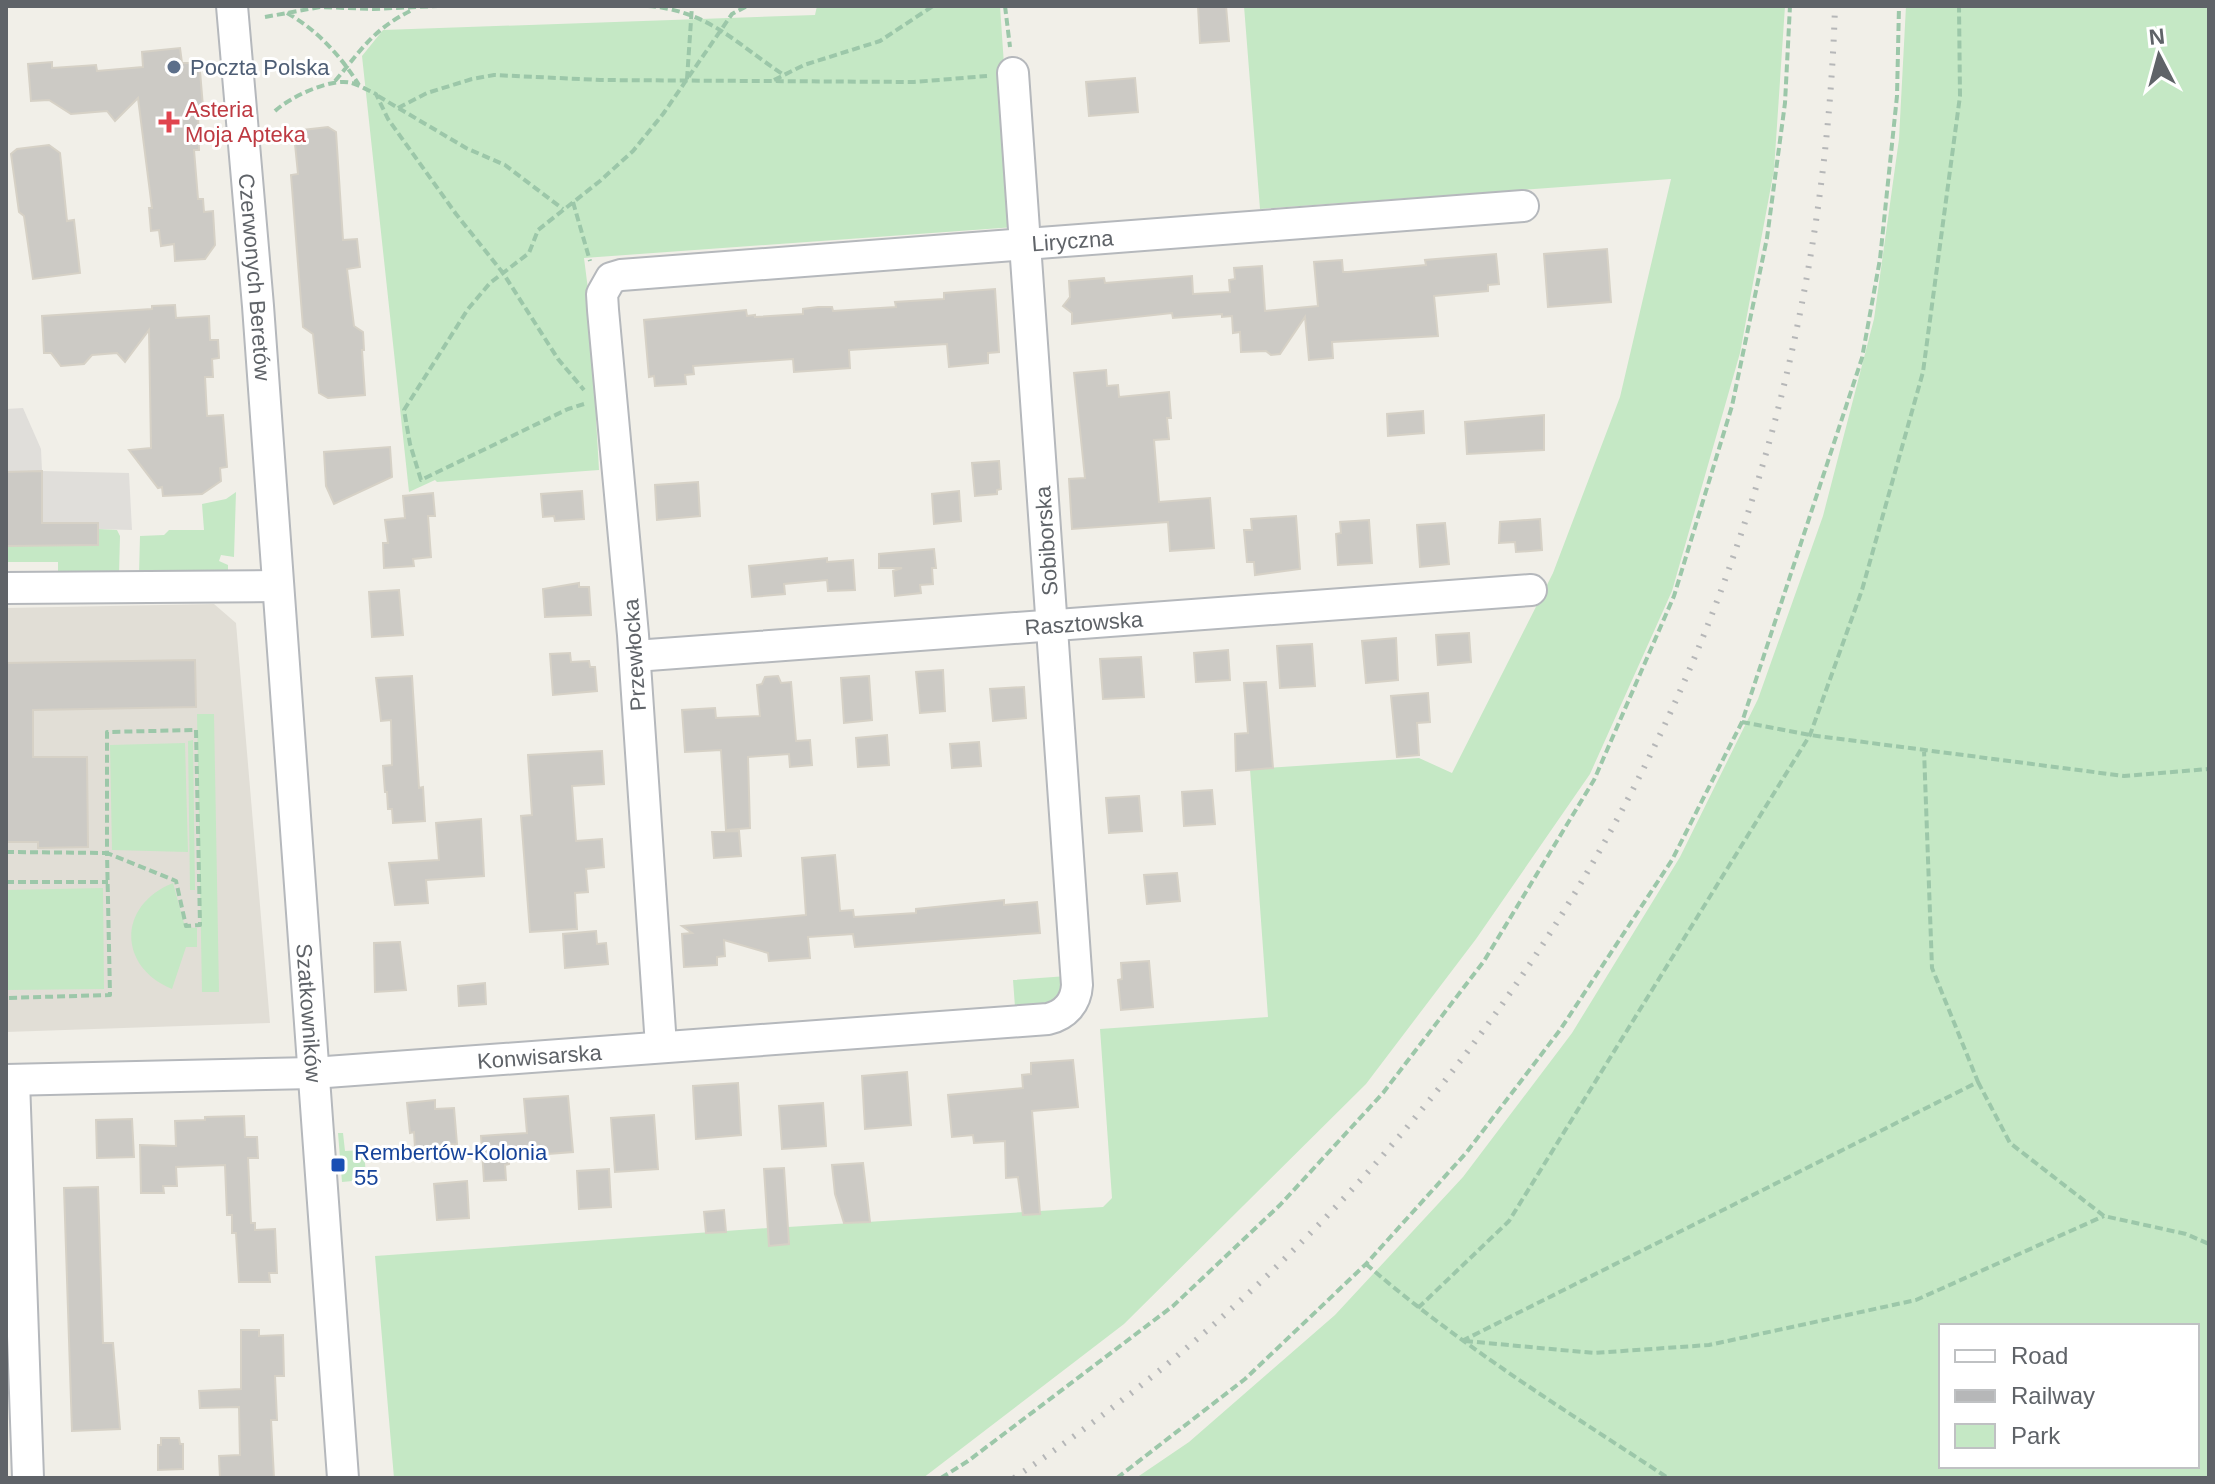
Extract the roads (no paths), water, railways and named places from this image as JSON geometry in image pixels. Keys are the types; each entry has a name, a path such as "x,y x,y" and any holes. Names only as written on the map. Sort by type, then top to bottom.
{"street":[{"name":"Czerwonych Beretów","path":"232,6 275,549"},
{"name":"Sobiborska","path":"1013,73 1077,985 1069,1007"},
{"name":"Liryczna","path":"613,280 1523,206"},
{"name":"Przewłocka","path":"613,280 603,310 635,656 661,1046"},
{"name":"Szatkowników","path":"275,549 343,1478"},
{"path":"6,588 277,586"},
{"name":"Rasztowska","path":"635,656 1531,590"},
{"name":"Konwisarska","path":"10,1080 313,1073 1048,1019 1059,1016 1069,1007"},
{"path":"10,1080 28,1478"}],"railway":[{"path":"1014,1478 1192,1344 1350,1192 1488,1024 1604,842 1699,648 1769,442 1815,228 1835,6"}],"place":[{"name":"Poczta Polska","path":"174,67"},
{"name":"Asteria Moja Apteka","path":"169,122"},
{"name":"Rembertów-Kolonia 55","path":"338,1165"}]}
